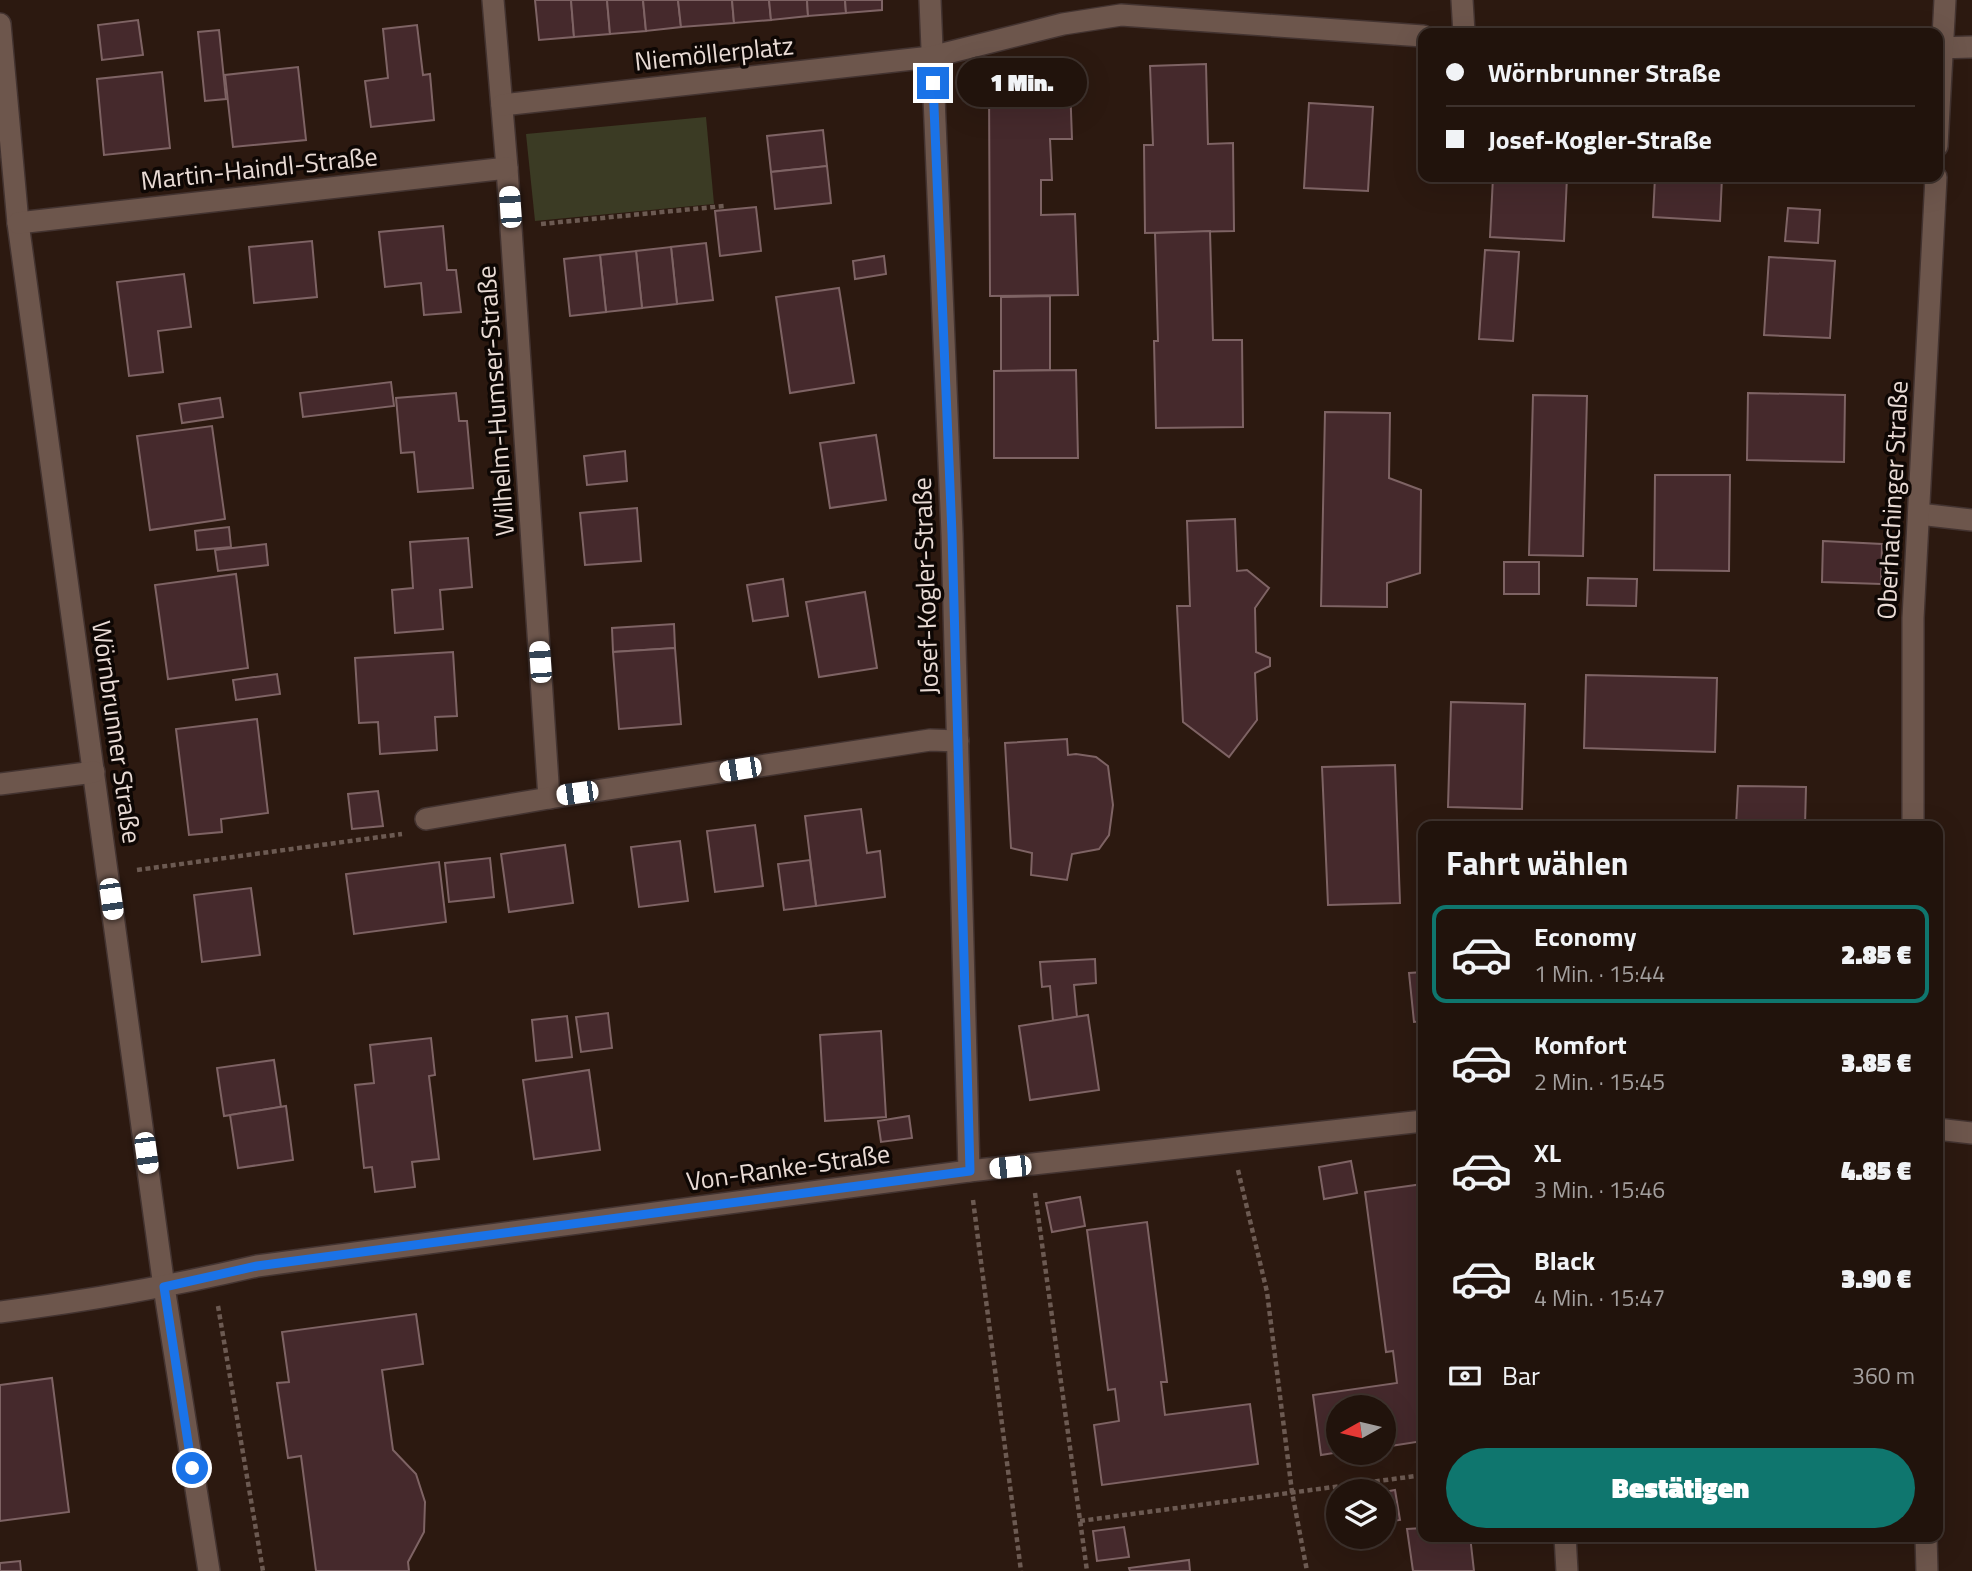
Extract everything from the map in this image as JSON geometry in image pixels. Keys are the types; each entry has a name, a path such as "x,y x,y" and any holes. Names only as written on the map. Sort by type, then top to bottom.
{"street":[{"name":"Wilhelm-Humser-Straße","path":"493,0 550,797"},
{"name":"Josef-Kogler-Straße","path":"930,0 952,534 970,1171"},
{"path":"1462,0 1464,28"},
{"path":"1942,28 1945,0"},
{"name":"Niemöllerplatz","path":"502,105 931,57 1063,24 1121,15 1418,36"},
{"name":"Wörnbrunner Straße","path":"0,24 18,223 164,1287 209,1571"},
{"path":"1943,48 1972,47"},
{"name":"Martin-Haindl-Straße","path":"18,223 507,168"},
{"name":"Oberhachinger Straße","path":"1913,821 1913,618 1936,182"},
{"path":"1919,514 1972,520"},
{"path":"426,819 550,797 930,740 958,741"},
{"path":"0,784 94,772"},
{"name":"Von-Ranke-Straße","path":"0,1312 80,1302 271,1265 970,1171 1418,1122"},
{"path":"1943,1130 1972,1133"},
{"path":"1565,1542 1567,1571"},
{"path":"1926,1542 1927,1571"}],"path":[{"path":"511,227 724,206"},
{"path":"108,874 408,833 426,819"},
{"path":"1232,1142 1267,1292 1292,1492 1307,1571"},
{"path":"1031,1164 1087,1571"},
{"path":"970,1171 1021,1571"},
{"path":"213,1276 263,1571"},
{"path":"1080,1521 1418,1476"}],"shaded area":[{"path":"706,117 714,204 535,221 526,134"}],"building":[{"path":"535,0 571,0 574,37 539,40"},
{"path":"571,0 607,0 610,34 574,37"},
{"path":"607,0 643,0 646,31 610,34"},
{"path":"643,0 678,0 681,27 646,31"},
{"path":"678,0 732,0 734,23 681,27"},
{"path":"732,0 769,0 771,20 734,23"},
{"path":"769,0 807,0 808,16 771,20"},
{"path":"807,0 845,0 846,13 808,16"},
{"path":"845,0 882,0 882,10 846,13"},
{"path":"138,20 143,55 102,60 98,25"},
{"path":"417,25 423,75 430,74 434,120 371,127 365,81 388,78 383,29"},
{"path":"219,30 226,99 205,101 198,32"},
{"path":"1206,64 1208,144 1233,143 1234,231 1145,233 1144,145 1153,145 1150,66"},
{"path":"298,67 306,140 233,147 225,75"},
{"path":"162,72 170,148 104,155 97,79"},
{"path":"989,84 1070,84 1072,139 1050,139 1052,180 1041,180 1041,215 1075,214 1078,295 990,296"},
{"path":"1309,103 1373,107 1368,191 1304,188"},
{"path":"823,130 827,166 771,172 767,136"},
{"path":"827,166 831,203 775,209 771,172"},
{"path":"1493,182 1567,182 1564,241 1490,237"},
{"path":"1655,182 1722,182 1720,221 1653,217"},
{"path":"756,207 761,251 720,256 715,211"},
{"path":"1788,208 1820,210 1818,243 1785,241"},
{"path":"443,226 447,270 456,270 461,312 424,315 421,283 385,287 379,232"},
{"path":"1210,231 1213,340 1242,340 1243,427 1156,428 1154,341 1158,341 1155,233"},
{"path":"312,241 317,297 254,303 249,247"},
{"path":"706,243 713,300 677,304 671,247"},
{"path":"671,247 677,304 642,308 636,251"},
{"path":"1485,250 1519,252 1513,341 1479,339"},
{"path":"636,251 642,308 606,312 600,255"},
{"path":"600,255 606,312 570,316 564,259"},
{"path":"884,256 886,274 855,279 853,261"},
{"path":"1769,257 1835,261 1830,338 1764,335"},
{"path":"184,274 191,327 158,331 163,372 129,376 117,282"},
{"path":"839,288 854,383 790,393 776,297"},
{"path":"1050,296 1050,370 1001,371 1001,297"},
{"path":"1076,370 1078,458 994,458 994,371"},
{"path":"391,382 394,406 303,417 300,393"},
{"path":"456,393 459,421 467,421 473,488 418,492 414,452 401,453 396,398"},
{"path":"1748,393 1845,395 1844,462 1747,460"},
{"path":"1533,395 1587,396 1583,556 1529,555"},
{"path":"220,398 223,417 182,423 179,404"},
{"path":"1325,412 1390,413 1389,478 1421,490 1420,573 1387,583 1387,607 1321,606"},
{"path":"212,426 225,519 150,530 137,436"},
{"path":"876,435 886,500 830,508 820,443"},
{"path":"625,451 627,481 587,485 584,456"},
{"path":"1655,475 1730,475 1729,571 1654,570"},
{"path":"637,508 641,561 585,565 580,513"},
{"path":"1235,519 1237,571 1247,570 1269,588 1255,608 1256,652 1270,658 1270,666 1255,673 1257,720 1229,757 1183,722 1177,606 1190,606 1187,521"},
{"path":"229,527 231,547 197,550 195,531"},
{"path":"468,538 472,587 440,590 443,629 395,633 392,590 413,588 410,542"},
{"path":"1823,541 1882,544 1881,584 1822,582"},
{"path":"266,544 268,565 218,571 215,550"},
{"path":"1504,562 1539,562 1539,594 1504,594"},
{"path":"236,574 248,668 168,679 155,585"},
{"path":"1588,578 1637,579 1636,606 1587,605"},
{"path":"783,579 788,616 753,621 747,585"},
{"path":"865,592 877,668 819,677 806,602"},
{"path":"674,624 675,648 613,652 612,628"},
{"path":"675,648 681,724 619,729 613,652"},
{"path":"453,652 457,716 435,717 437,750 380,754 378,722 359,723 355,658"},
{"path":"277,674 280,694 236,700 233,680"},
{"path":"1586,675 1717,678 1715,752 1584,748"},
{"path":"1451,702 1525,704 1522,809 1448,807"},
{"path":"257,719 268,813 221,819 222,832 189,835 176,729"},
{"path":"1067,739 1068,755 1096,757 1108,766 1113,805 1109,835 1099,849 1072,854 1067,880 1031,875 1032,853 1011,848 1005,743"},
{"path":"1395,765 1400,903 1328,905 1322,767"},
{"path":"1738,786 1806,787 1805,821 1736,821"},
{"path":"378,791 383,826 352,829 348,794"},
{"path":"861,809 867,853 880,851 885,897 816,906 805,816"},
{"path":"755,825 763,886 715,892 707,831"},
{"path":"680,841 688,901 639,907 631,847"},
{"path":"565,845 573,903 509,912 501,854"},
{"path":"490,858 494,897 449,902 445,863"},
{"path":"810,860 816,906 784,910 778,864"},
{"path":"439,862 446,922 354,934 346,874"},
{"path":"251,888 260,955 202,962 194,895"},
{"path":"1095,959 1096,983 1074,985 1077,1017 1053,1021 1050,986 1042,987 1040,962"},
{"path":"1418,972 1418,1022 1414,1022 1409,973"},
{"path":"608,1013 612,1048 581,1052 576,1017"},
{"path":"1088,1015 1099,1090 1030,1100 1019,1026"},
{"path":"567,1016 572,1057 536,1061 532,1020"},
{"path":"881,1031 886,1117 825,1121 820,1035"},
{"path":"431,1038 435,1075 429,1076 439,1159 412,1162 415,1187 375,1192 372,1167 364,1168 355,1085 374,1083 370,1045"},
{"path":"274,1060 281,1107 224,1116 217,1068"},
{"path":"589,1070 600,1150 534,1159 523,1080"},
{"path":"286,1106 293,1160 238,1168 230,1115"},
{"path":"909,1116 912,1138 881,1142 878,1121"},
{"path":"1351,1161 1357,1193 1324,1199 1319,1167"},
{"path":"1418,1185 1418,1442 1396,1445 1396,1395 1326,1395 1326,1454 1321,1455 1313,1395 1397,1383 1393,1351 1386,1352 1365,1192"},
{"path":"1080,1197 1085,1226 1052,1232 1046,1203"},
{"path":"1147,1222 1167,1382 1161,1382 1165,1415 1250,1404 1258,1464 1102,1485 1094,1425 1119,1421 1115,1389 1108,1390 1087,1230"},
{"path":"416,1314 423,1364 382,1370 393,1450 416,1474 425,1502 424,1532 408,1562 409,1571 316,1571 301,1456 288,1458 277,1383 289,1382 282,1332"},
{"path":"52,1378 69,1512 0,1521 0,1385"},
{"path":"1396,1496 1400,1520 1396,1520"},
{"path":"1124,1527 1129,1557 1097,1561 1093,1531"},
{"path":"1418,1528 1418,1542 1471,1542 1474,1571 1413,1571 1407,1529"},
{"path":"1189,1560 1190,1571 1130,1571 1129,1568"},
{"path":"20,1561 21,1571 0,1571 0,1563"}],"route":[{"path":"192,1468 164,1287 257,1266 970,1171 952,534 933,83"}]}
